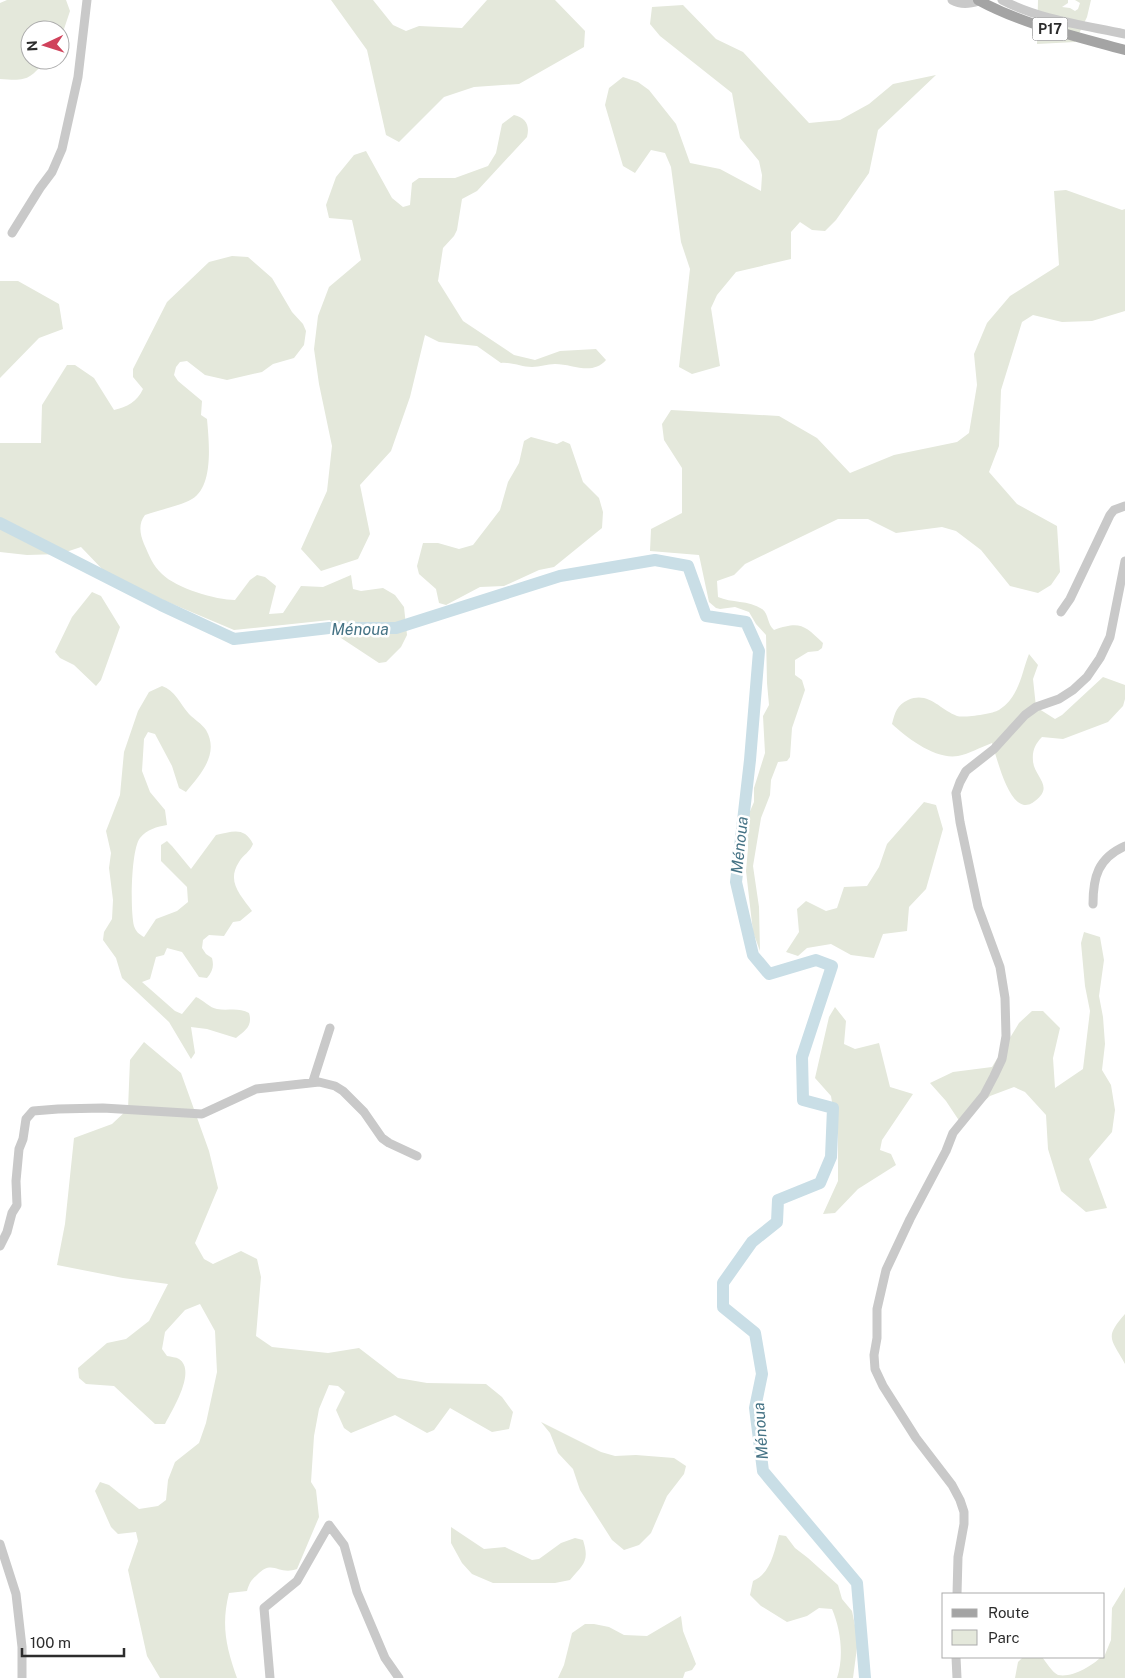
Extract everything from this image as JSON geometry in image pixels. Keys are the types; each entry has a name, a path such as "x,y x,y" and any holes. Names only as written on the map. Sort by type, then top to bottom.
{"main road":[{"name":"P17","path":"978,0 1039,26 1125,50"}],"street":[{"path":"12,233 52,172 62,149 78,77 86,0"},
{"path":"952,0 961,4 969,4 978,0"},
{"path":"1002,0 1055,20 1125,34"},
{"path":"1061,612 1070,599 1110,515 1114,510 1125,506"},
{"path":"956,1593 958,1557 964,1524 964,1512 960,1500 952,1486 916,1438 883,1386 875,1369 874,1355 880,1289 888,1263 953,1134 984,1095 994,1076 1002,1059 1006,1036 1005,998 1000,967 978,907 960,822 956,793 966,771 994,749 1026,715 1036,707 1059,699 1073,690 1087,677 1100,658 1110,637 1125,560"},
{"path":"1093,904 1093,884 1098,870 1105,860 1125,846"},
{"path":"313,1082 330,1028"},
{"path":"0,1246 7,1232 12,1213 18,1205 16,1181 20,1149 26,1119 33,1111 102,1108 202,1114 256,1089 313,1082 335,1086 343,1091 364,1112 382,1138 417,1156"},
{"path":"270,1678 264,1608 297,1581 329,1524 344,1545 357,1592 385,1658 400,1678"},
{"path":"0,1544 16,1594 22,1647 22,1678"},
{"path":"956,1658 957,1678"}],"green space":[{"path":"7,0 66,0 70,11 67,20 20,20 20,70 37,70 27,78 16,80 0,79 0,3"},
{"path":"331,0 373,0 393,25 406,31 419,26 462,28 487,0 555,0 585,31 584,47 519,84 474,87 444,97 399,142 386,135 367,50"},
{"path":"1038,0 1068,0 1068,3 1062,7 1075,11 1080,3 1075,0 1091,0 1087,17 1075,42 1037,44"},
{"path":"683,5 716,39 743,52 809,123 840,120 869,104 893,84 936,75 878,130 869,173 836,220 825,231 812,230 800,222 791,232 791,259 736,272 717,295 711,308 720,366 692,374 679,367 690,269 681,242 671,167 665,153 651,150 635,173 623,166 605,105 609,88 623,77 638,82 649,90 676,124 690,163 720,169 761,191 762,175 759,161 740,138 732,93 660,36 650,24 652,7"},
{"path":"514,115 522,118 526,123 528,129 527,137 477,191 462,199 457,230 443,248 438,281 463,321 514,355 535,360 560,351 596,349 606,360 601,365 588,368 562,364 528,367 501,363 477,346 439,342 425,335 410,397 391,451 360,485 370,534 358,559 321,571 301,549 327,491 332,446 314,349 318,316 329,287 361,260 352,220 329,218 326,205 336,177 354,155 366,151 392,198 403,207 410,205 412,183 419,178 455,178 488,166 496,153 502,124"},
{"path":"1066,190 1122,210 1125,209 1125,311 1092,321 1062,322 1033,315 1022,322 1001,390 999,446 989,472 1017,504 1057,526 1060,572 1051,585 1038,593 1010,586 981,550 956,531 942,527 896,533 868,519 838,519 745,564 734,575 717,581 718,597 757,606 766,614 774,630 796,625 801,626 823,643 822,648 818,651 808,652 795,660 795,675 802,680 805,690 792,728 790,757 787,761 778,762 771,780 770,795 761,818 753,866 759,907 760,951 753,932 746,871 748,816 754,802 754,788 765,753 763,716 769,705 766,635 756,624 749,612 735,607 716,608 709,602 699,555 650,551 651,529 682,513 682,468 664,440 662,424 671,410 779,416 817,438 850,473 894,455 957,442 969,433 977,385 974,354 987,323 1010,296 1059,265 1054,191"},
{"path":"232,256 248,257 272,278 292,312 303,324 306,331 304,345 294,358 273,364 262,372 227,380 205,375 187,361 180,362 176,367 174,375 178,381 202,401 201,415 207,419 209,451 207,474 199,493 192,499 145,515 141,522 141,537 154,564 162,574 177,584 207,595 235,600 250,580 257,575 265,577 276,586 269,614 283,613 301,586 323,587 351,575 353,589 361,591 383,588 395,595 404,607 407,635 401,647 386,662 379,663 341,638 330,620 234,630 163,600 103,570 81,547 60,554 27,555 0,552 0,443 41,443 42,405 67,365 75,365 94,378 114,410 135,401 143,389 133,377 133,369 167,302 209,262"},
{"path":"0,281 18,281 59,304 63,329 39,338 0,378"},
{"path":"531,437 557,444 563,441 570,444 583,482 599,498 603,512 602,528 554,567 539,570 504,586 480,587 446,605 439,603 436,589 419,574 417,566 423,543 438,543 459,549 473,545 500,510 508,482 519,463 524,441"},
{"path":"92,592 101,596 120,627 101,680 96,686 74,665 60,658 55,652 72,617"},
{"path":"1029,654 1038,665 1033,679 1036,707 1055,719 1062,715 1103,677 1125,685 1123,706 1108,722 1063,739 1042,737 1036,745 1033,761 1034,767 1042,781 1043,791 1041,796 1031,804 1024,805 1013,796 1004,778 992,743 958,756 941,755 922,747 892,724 895,712 899,707 904,702 915,698 934,702 957,716 978,715 999,710 1014,695"},
{"path":"162,686 174,694 189,714 206,730 211,747 210,756 206,764 186,792 179,788 172,766 155,734 148,732 144,739 142,771 150,792 165,810 167,825 149,830 140,838 137,844 133,867 132,894 134,926 139,934 144,937 156,919 177,911 188,902 187,887 161,861 161,845 167,841 191,869 216,835 242,832 253,844 239,862 234,876 234,882 240,894 252,911 240,921 233,922 224,936 209,935 203,940 202,948 212,958 213,964 212,971 207,978 199,977 182,952 167,948 164,955 156,957 150,979 142,982 175,1011 182,1014 196,997 214,1008 241,1010 249,1013 249,1025 236,1038 207,1029 191,1027 195,1053 191,1059 169,1022 122,978 116,958 103,940 104,932 112,919 113,900 109,868 111,853 106,831 120,795 124,752 138,711 149,692"},
{"path":"924,802 936,805 943,829 926,889 909,907 907,931 883,934 874,958 851,955 831,944 807,948 798,956 786,952 799,932 797,909 806,901 826,911 837,908 844,887 867,886 879,867 887,844"},
{"path":"1084,932 1100,937 1104,960 1099,996 1105,1044 1102,1070 1111,1085 1115,1110 1112,1132 1089,1159 1107,1208 1086,1212 1061,1191 1048,1149 1046,1115 1025,1092 1014,1087 990,1096 960,1122 946,1101 930,1083 953,1072 992,1067 1019,1023 1032,1011 1043,1011 1060,1028 1053,1058 1055,1088 1083,1069 1090,1011 1085,986 1081,943"},
{"path":"835,1007 846,1021 844,1044 855,1049 879,1043 890,1087 913,1094 882,1140 880,1150 891,1154 896,1165 858,1189 835,1213 823,1214 838,1181 838,1119 833,1108 831,1096 815,1078 829,1017"},
{"path":"144,1042 181,1073 209,1151 218,1188 195,1243 204,1259 213,1264 241,1251 257,1259 261,1277 256,1336 272,1347 328,1353 359,1348 398,1378 427,1383 486,1384 502,1397 513,1412 509,1429 492,1432 450,1408 434,1430 427,1433 395,1415 351,1433 344,1428 336,1410 345,1392 338,1386 329,1385 319,1409 314,1436 311,1482 316,1490 319,1517 297,1569 290,1571 272,1567 267,1568 253,1579 247,1591 229,1593 225,1626 230,1656 237,1678 160,1678 147,1656 128,1570 138,1541 136,1532 118,1534 111,1527 95,1491 100,1482 109,1485 139,1509 158,1506 166,1500 168,1480 175,1462 199,1443 206,1423 217,1372 215,1331 200,1304 185,1310 165,1332 162,1349 167,1356 179,1359 184,1365 185,1372 181,1391 165,1424 155,1424 114,1386 86,1384 79,1378 78,1368 107,1343 126,1339 149,1321 168,1284 123,1278 57,1265 65,1224 74,1138 112,1124 128,1109 130,1060"},
{"path":"1125,1314 1125,1364 1113,1343 1112,1334 1114,1328"},
{"path":"541,1422 601,1452 615,1456 636,1455 674,1458 686,1466 684,1474 667,1496 651,1533 639,1545 624,1550 612,1540 580,1490 573,1469 558,1453 550,1433"},
{"path":"451,1527 484,1549 505,1547 532,1560 539,1559 561,1543 575,1538 583,1540 586,1553 585,1558 582,1566 570,1580 555,1583 493,1583 472,1574 462,1563 451,1543"},
{"path":"779,1535 786,1536 795,1548 838,1585 842,1599 852,1611 858,1640 853,1678 837,1678 841,1644 838,1626 832,1609 819,1608 807,1616 787,1622 761,1606 750,1595 753,1581 764,1573 771,1561"},
{"path":"1125,1587 1125,1678 1015,1678 1018,1662 1022,1658 1043,1658 1056,1674 1069,1675 1092,1664 1100,1658 1105,1658 1111,1640 1112,1608"},
{"path":"681,1616 683,1631 696,1664 692,1670 685,1672 683,1678 558,1678 564,1665 572,1633 585,1624 609,1627 624,1635 647,1636"}],"waterway":[{"name":"Ménoua","path":"0,523 161,605 234,639 329,628 396,628 560,576 655,560 688,566 706,616 746,622 759,651 750,760 736,882 753,955 769,974 816,960 832,966 802,1057 803,1100 833,1108 831,1157 820,1183 778,1200 777,1222 752,1242 723,1283 723,1307 755,1333 762,1374 755,1408 763,1471 857,1583 865,1678"}]}
